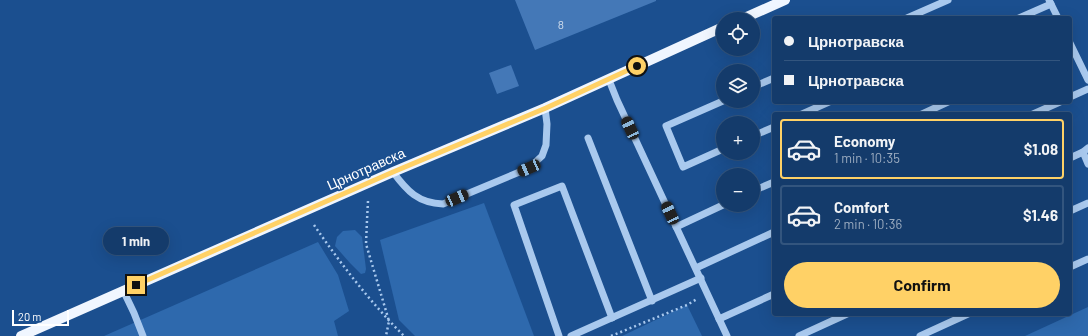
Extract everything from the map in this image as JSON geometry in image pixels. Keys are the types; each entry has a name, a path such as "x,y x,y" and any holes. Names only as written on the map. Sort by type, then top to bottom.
{"main road":[{"path":"758,12 785,0"},
{"name":"Црнотравска","path":"21,336 393,172 546,108 716,30"}],"lane":[{"path":"912,16 948,0"},
{"path":"1023,16 1050,2 1057,16"},
{"path":"1072,49 1088,80"},
{"path":"760,84 772,79"},
{"path":"609,80 727,336"},
{"path":"1072,96 1088,89"},
{"path":"716,104 666,126 683,167 716,152"},
{"path":"806,112 824,104"},
{"path":"926,112 944,104"},
{"path":"1038,112 1056,104"},
{"path":"393,172 403,187 424,201 432,204 443,204 529,168 542,156 546,145 546,108"},
{"path":"760,133 772,128"},
{"path":"588,138 652,300"},
{"path":"1072,157 1086,150 1088,164"},
{"path":"760,188 772,183"},
{"path":"559,336 514,205 562,186 612,318"},
{"path":"1072,210 1088,203"},
{"path":"676,227 716,208"},
{"path":"696,268 772,233"},
{"path":"1072,266 1088,259"},
{"path":"571,336 701,278"},
{"path":"123,290 143,336"},
{"path":"719,319 772,295"},
{"path":"799,336 843,316"},
{"path":"920,336 964,316"}],"path":[{"path":"368,201 366,244 389,321 386,336"},
{"path":"314,225 347,272 389,321 404,336"},
{"path":"611,336 687,304 707,293"}],"shaded area":[{"path":"484,203 534,336 415,336 399,320 380,240"},
{"path":"355,230 362,237 366,269 365,273 361,274 335,246 337,237 343,231"},
{"path":"318,242 338,275 349,311 334,321 338,336 104,336"},
{"path":"687,305 702,336 622,336"},
{"path":"1088,307 1088,336 1025,336 1068,316 1072,316 1072,314"}],"building":[{"path":"515,0 656,0 656,1 535,50"},
{"path":"511,65 519,86 497,94 489,73"}],"route":[{"path":"136,285 393,172 546,108 637,66"}]}
